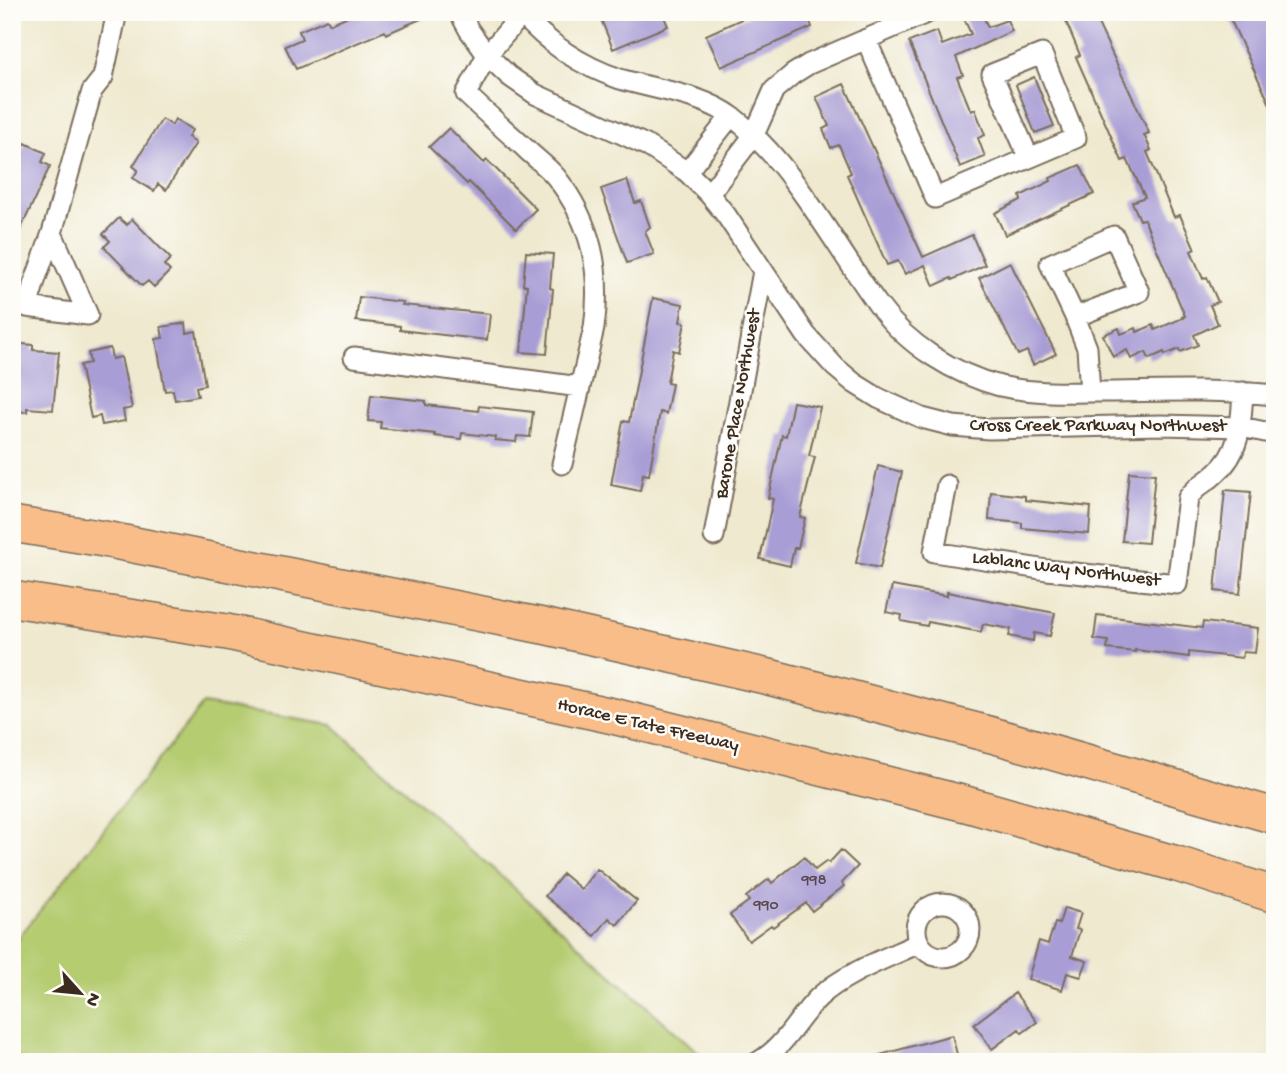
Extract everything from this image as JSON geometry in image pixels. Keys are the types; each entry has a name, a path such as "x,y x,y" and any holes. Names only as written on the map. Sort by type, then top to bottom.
{"highway":[{"path":"12,524 104,539 543,626 769,677 992,735 1275,816"},
{"name":"Horace E Tate Freeway","path":"12,599 227,632 613,716 966,804 1275,895"}],"street":[{"path":"52,233 92,92 103,77 117,12"},
{"name":"Cross Creek Parkway Northwest","path":"459,12 468,30 487,55 509,76 535,94 646,145 687,172 726,215 806,335 835,367 878,398 922,418 953,426 989,429 1241,426 1275,434"},
{"path":"709,194 754,135 774,90 793,74 809,64 929,12"},
{"path":"522,13 487,55 466,94 555,176 578,210 592,244 597,275 597,306 562,464"},
{"name":"Cross Creek Parkway Northwest","path":"522,13 552,43 588,66 621,79 689,95 731,116 754,135 795,183 880,308 921,348 960,372 1000,386 1038,392 1206,390 1275,395"},
{"path":"866,40 935,198 1029,158 1076,138 1042,54 992,74 1029,158"},
{"path":"687,172 731,116"},
{"path":"1075,317 1139,292 1114,236 1050,264 1087,348 1090,392"},
{"name":"Barone Place Northwest","path":"714,537 763,271"},
{"path":"354,357 580,387"},
{"name":"Lablanc Way Northwest","path":"947,485 934,552 1047,570 1177,584 1188,498 1196,486 1227,463 1235,448 1241,426 1243,391"},
{"path":"758,1062 784,1041 816,1000 835,984 919,943"}],"green space":[{"path":"203,704 332,725 709,1062 27,1062 12,1054 12,946"}],"building":[{"path":"357,12 437,12 296,69 285,46 302,39 299,31 327,19 330,24"},
{"path":"598,12 662,12 668,26 613,49"},
{"path":"757,12 806,12 812,27 721,67 706,35"},
{"path":"961,12 981,12 988,27 1007,20 1012,31 956,57 963,75 957,77 971,111 975,109 985,135 978,138 985,157 960,167 909,42 937,31 942,45 971,34"},
{"path":"1062,12 1088,12 1091,19 1095,17 1149,133 1144,135 1151,150 1147,152 1174,217 1180,215 1195,249 1191,251 1203,279 1207,277 1218,302 1210,305 1218,324 1194,335 1198,345 1180,352 1179,349 1165,355 1164,352 1149,359 1146,352 1131,359 1127,350 1113,357 1103,335 1119,328 1121,334 1136,328 1137,332 1153,325 1155,330 1185,316 1144,219 1140,220 1132,202 1145,197 1127,159 1122,161 1076,57 1080,55"},
{"path":"1227,12 1266,12 1275,32 1275,115"},
{"path":"1034,77 1054,126 1035,133 1016,85"},
{"path":"844,84 923,257 972,235 985,265 934,286 925,265 905,274 898,261 887,265 847,175 851,173 839,145 831,148 823,129 829,126 816,97"},
{"path":"162,119 172,125 175,119 192,130 188,137 196,143 166,190 158,184 154,191 133,178 138,170 133,166"},
{"path":"449,128 484,163 487,160 536,209 516,229 429,147"},
{"path":"25,143 46,153 42,162 50,166 12,248 12,146 22,150"},
{"path":"1080,165 1094,194 1005,235 995,213 1021,200 1020,196 1051,181 1050,178"},
{"path":"627,180 635,203 641,201 650,227 645,231 654,254 627,263 601,189"},
{"path":"119,218 127,225 132,219 171,259 164,265 170,271 154,287 148,281 142,286 104,247 110,241 103,234"},
{"path":"526,252 553,254 547,354 521,352 527,285 523,285"},
{"path":"1010,262 1056,354 1033,365 1027,351 1018,355 979,278"},
{"path":"359,297 403,302 402,305 490,314 487,340 400,330 400,326 356,321"},
{"path":"653,298 683,304 680,322 685,323 679,352 673,350 667,383 672,384 666,414 660,412 649,475 643,474 640,491 611,485 623,421 629,422"},
{"path":"186,323 187,333 196,331 205,385 196,387 198,396 175,400 173,390 165,391 156,339 163,338 161,327"},
{"path":"12,343 33,345 33,350 59,352 53,410 27,408 27,412 12,411"},
{"path":"110,348 112,359 121,357 132,408 123,410 125,421 102,425 100,416 91,418 80,365 90,363 88,353"},
{"path":"371,395 426,401 426,405 478,411 479,406 533,412 530,437 517,436 516,442 462,433 461,439 380,428 381,422 368,421"},
{"path":"793,402 820,407 809,456 815,457 800,517 805,518 798,548 794,548 790,566 760,559 773,499 768,498 782,435 786,436"},
{"path":"878,466 902,472 880,568 856,563"},
{"path":"1129,472 1155,474 1148,543 1122,541"},
{"path":"1225,490 1251,492 1240,594 1215,591"},
{"path":"991,492 1025,496 1025,500 1091,507 1089,534 1022,528 1022,523 989,520"},
{"path":"892,586 947,596 947,592 1055,613 1050,636 1034,633 1033,641 1009,636 1011,629 983,624 981,632 928,622 927,626 901,621 902,615 886,612"},
{"path":"1097,615 1202,628 1203,622 1258,628 1255,653 1243,652 1242,658 1189,652 1189,657 1107,649 1108,641 1094,639"},
{"path":"841,850 858,866 842,883 844,886 812,911 806,903 749,941 730,915 749,901 746,897 769,879 772,883 804,857 815,870 827,861 829,863"},
{"path":"597,869 637,901 617,925 609,918 595,936 545,896 563,874 581,889"},
{"path":"1064,908 1081,913 1076,929 1080,930 1072,956 1087,961 1081,977 1067,973 1062,990 1028,979 1039,941 1048,944 1055,923 1059,924"},
{"path":"1015,993 1037,1022 1022,1033 1019,1029 992,1049 974,1024"},
{"path":"952,1035 959,1062 874,1062 873,1057"}]}
